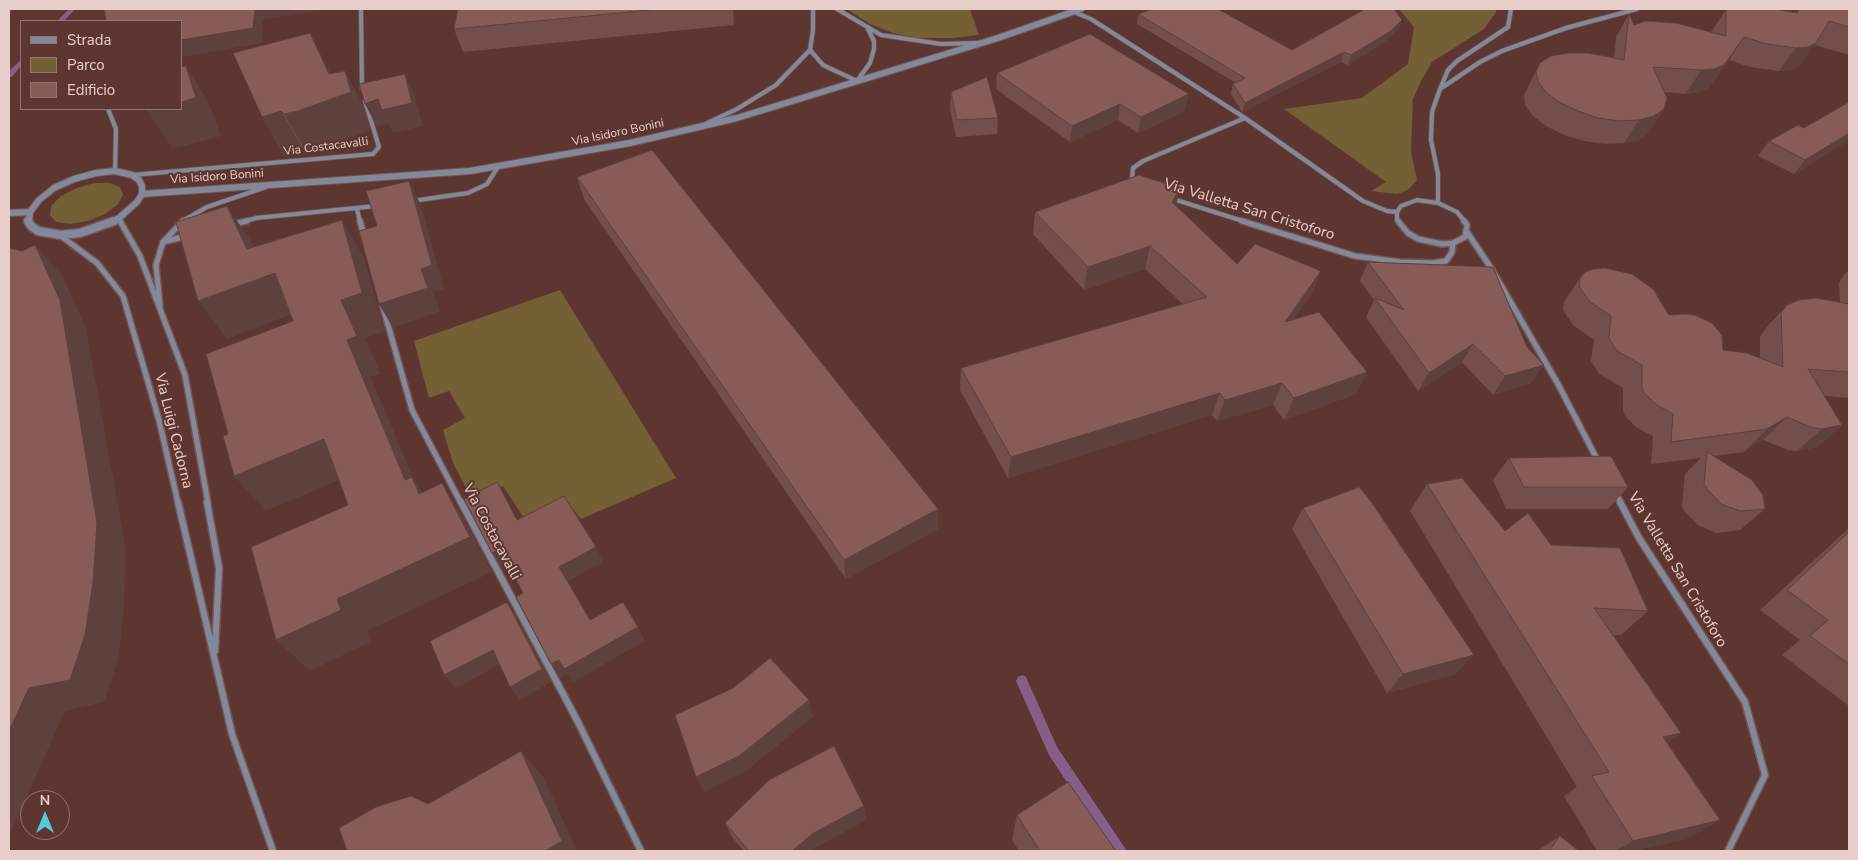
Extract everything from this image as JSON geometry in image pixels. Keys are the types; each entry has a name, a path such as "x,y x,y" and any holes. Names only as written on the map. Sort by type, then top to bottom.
{"street":[{"path":"360,9 362,90"},
{"path":"696,128 758,98 776,85 810,50 813,30 813,9"},
{"path":"837,9 881,34 905,40 941,44 978,43"},
{"path":"1438,203 1438,174 1431,140 1432,112 1440,89 1448,70 1457,61 1508,27 1511,9"},
{"path":"1440,89 1480,62 1502,51 1566,28 1637,9"},
{"path":"1078,10 1245,118 1364,201 1387,211 1397,212"},
{"name":"Via Isidoro Bonini","path":"142,194 393,177 498,167 630,143 736,118 1078,10"},
{"path":"810,50 823,65 857,81 870,62 874,49 874,41 868,28"},
{"name":"Via Costacavalli","path":"132,175 373,154 379,147 365,99"},
{"path":"108,110 116,129 115,172"},
{"name":"Via Valletta San Cristoforo","path":"1144,188 1135,184 1132,178 1133,168 1143,161 1245,118"},
{"path":"403,202 468,193 488,184 498,167"},
{"path":"115,172 132,175 139,180 142,186 142,194 129,210 118,218 87,231 61,235 38,231 31,226 28,220 30,212 39,200 54,188 96,173 115,172"},
{"name":"Via Luigi Cadorna","path":"162,316 156,265 163,242 183,220 207,207 274,184"},
{"name":"Via Valletta San Cristoforo","path":"1170,199 1355,256 1400,262 1433,263 1446,261 1452,252 1453,243"},
{"path":"1417,200 1438,203 1453,209 1464,218 1467,225 1465,237 1453,243 1442,244 1418,239 1401,226 1397,219 1397,212 1401,206 1417,200"},
{"path":"228,225 256,218 385,205"},
{"path":"357,209 365,243"},
{"path":"9,213 30,212"},
{"name":"Via Luigi Cadorna","path":"118,218 140,256 185,375 219,568 215,660"},
{"path":"1467,232 1491,268 1553,376 1603,469"},
{"name":"Via Luigi Cadorna","path":"61,235 97,263 123,296 159,420 232,734 273,851"},
{"path":"163,242 191,235"},
{"name":"Via Costacavalli","path":"380,298 412,410 578,722 641,851"},
{"name":"Via Valletta San Cristoforo","path":"1612,486 1639,538 1745,702 1765,775 1728,851"}],"green space":[{"path":"847,9 970,9 979,35 952,38 915,38 893,33 870,24"},
{"path":"1399,9 1496,9 1496,12 1484,29 1432,62 1421,81 1413,99 1411,152 1417,180 1408,190 1397,194 1371,191 1386,182 1284,109 1362,98 1408,64 1414,27"},
{"path":"94,183 110,183 120,187 123,195 118,204 105,214 88,221 70,224 56,222 50,215 51,206 61,196 77,188"},
{"path":"560,290 676,478 581,519 566,501 526,521 503,486 473,501 453,463 443,430 465,418 449,391 429,398 414,341"}],"building":[{"path":"104,9 255,9 253,28 182,40 182,20 106,20"},
{"path":"458,9 660,9 454,29"},
{"path":"1152,9 1218,9 1292,50 1365,9 1394,9 1402,20 1391,31 1351,55 1344,52 1245,103 1233,84 1245,78 1138,14"},
{"path":"1774,9 1797,13 1800,9 1849,9 1849,27 1829,21 1816,43 1808,47 1796,48 1767,44 1744,37 1724,65 1714,69 1653,67 1667,98 1664,109 1654,116 1639,120 1620,121 1598,118 1578,111 1559,102 1546,92 1538,82 1536,72 1540,63 1551,56 1568,53 1589,53 1624,60 1629,14 1634,25 1645,21 1676,23 1726,36 1726,10"},
{"path":"310,33 329,74 345,71 351,92 298,111 284,114 281,111 262,117 233,53"},
{"path":"1090,34 1189,94 1141,117 1120,104 1072,126 997,73"},
{"path":"186,66 196,98 182,102 182,67"},
{"path":"405,74 412,103 382,110 378,99 365,104 359,84"},
{"path":"987,77 998,118 957,120 951,92"},
{"path":"1849,102 1849,133 1805,160 1769,141 1798,125 1804,128"},
{"path":"652,150 938,509 844,560 577,177"},
{"path":"1139,175 1180,188 1172,202 1237,264 1255,244 1321,271 1285,322 1319,312 1367,372 1294,398 1282,383 1225,400 1220,393 1011,457 961,368 1207,297 1150,246 1088,267 1035,212"},
{"path":"409,181 432,265 421,269 428,288 379,304 359,231 377,226 366,191"},
{"path":"227,206 247,249 342,220 362,293 341,300 357,336 347,340 405,480 412,477 419,494 442,483 470,537 337,599 341,610 276,640 251,547 348,505 324,439 234,476 223,436 228,434 206,354 293,321 275,273 198,301 176,222"},
{"path":"35,245 60,300 97,523 93,583 85,635 70,680 29,688 9,731 9,248 22,251"},
{"path":"1368,262 1493,267 1527,347 1544,365 1505,376 1473,344 1429,373 1375,298 1404,310"},
{"path":"1605,268 1632,274 1653,289 1669,315 1695,315 1712,323 1722,335 1723,350 1747,353 1783,367 1781,313 1787,305 1799,300 1816,298 1849,304 1849,372 1808,369 1842,425 1822,429 1813,428 1787,417 1767,429 1671,442 1673,414 1657,405 1644,393 1642,387 1642,365 1617,351 1609,338 1611,316 1590,302 1579,286 1580,278 1585,272"},
{"path":"1707,452 1752,480 1763,495 1765,509 1740,511 1721,504 1704,484"},
{"path":"1611,456 1628,487 1524,487 1509,458"},
{"path":"1462,478 1505,531 1528,513 1551,545 1620,548 1648,611 1594,608 1681,733 1663,737 1720,820 1633,841 1592,776 1609,772 1427,484"},
{"path":"497,482 517,520 564,496 596,547 559,567 590,620 623,602 638,627 564,669 559,660 551,664 516,597 523,593 500,549 492,553 464,499"},
{"path":"1359,487 1370,500 1474,655 1403,674 1303,508"},
{"path":"1849,532 1849,664 1810,636 1828,620 1787,590"},
{"path":"507,602 542,669 510,687 493,650 444,675 430,641"},
{"path":"770,658 809,700 739,756 696,777 675,715 733,688"},
{"path":"834,746 864,806 812,834 792,851 749,851 725,823 769,780"},
{"path":"521,751 562,841 545,851 347,851 339,828 376,807 411,796 428,804"},
{"path":"1068,782 1116,851 1040,851 1017,815"},
{"path":"1560,836 1579,851 1549,851"}],"waterway":[{"path":"61,20 72,9"},
{"path":"9,75 20,63"},
{"path":"1022,681 1053,751 1120,851"}]}
